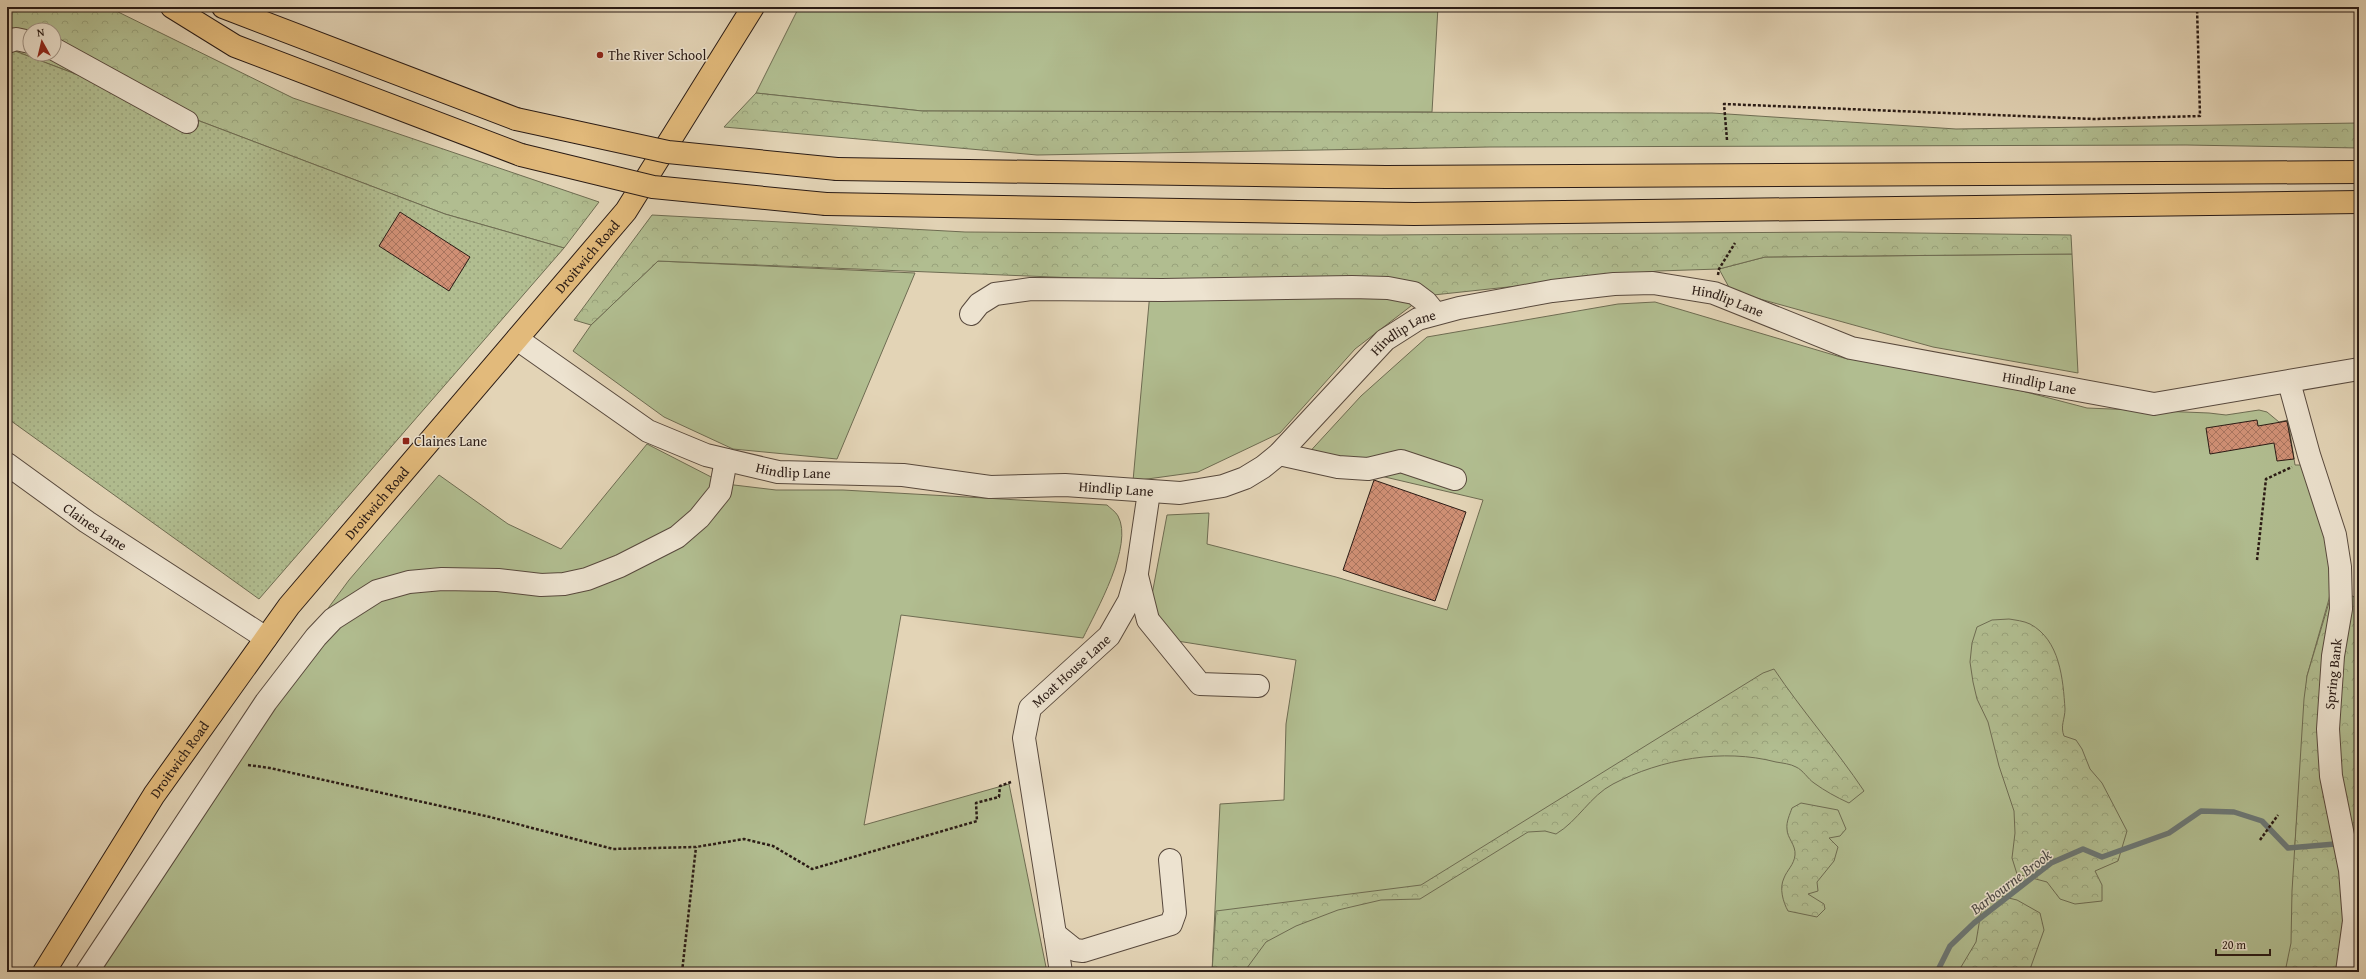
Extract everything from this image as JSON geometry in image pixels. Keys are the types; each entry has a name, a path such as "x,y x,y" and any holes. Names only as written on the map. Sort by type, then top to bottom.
{"main road":[{"path":"172,7 235,46 521,155 653,187 826,204 1414,214 2359,202"},
{"path":"223,7 516,119 668,152 838,168 1386,177 2359,172"},
{"name":"Droitwich Road","path":"44,972 154,795 266,638 294,600 626,211 754,7"}],"street":[{"path":"7,42 16,39 22,40"},
{"path":"62,53 187,122"},
{"name":"Hindlip Lane","path":"517,339 648,432 706,455 726,460 778,472 903,475 990,488 1065,485 1098,486 1149,492 1180,493 1223,486 1245,478 1263,467 1279,454 1386,340 1418,319 1435,313 1552,291 1614,284 1653,283 1714,293 1851,348 2154,404 2359,369"},
{"path":"971,314 979,304 995,294 1032,289 1162,290 1352,287 1388,288 1414,293 1426,302 1435,313"},
{"name":"Spring Bank","path":"2289,382 2309,455 2335,535 2340,567 2341,609 2333,656 2328,729 2331,776 2350,870 2354,921 2347,972"},
{"path":"1279,454 1338,467 1368,469 1401,462 1455,479"},
{"path":"87,972 266,702 316,637 333,619 355,603 377,591 409,582 442,579 498,580 541,585 564,584 587,579 620,566 677,537 699,518 720,492 726,460"},
{"name":"Claines Lane","path":"7,464 87,522 266,638"},
{"name":"Moat House Lane","path":"1061,972 1024,738 1030,708 1109,636 1130,602 1137,573 1149,492"},
{"path":"1137,573 1148,620 1200,684 1258,686"},
{"path":"1055,934 1075,950 1083,950 1171,924 1175,913 1170,860"}],"path":[{"path":"1727,140 1724,104 2094,119 2200,116 2197,7"},
{"path":"1714,293 1719,269 1735,243"},
{"path":"2257,560 2266,479 2295,466 2309,455"},
{"path":"226,762 270,768 444,807 613,849 696,847 744,839 773,846 812,869 977,821 976,803 999,797 1000,786 1030,774"},
{"path":"2260,840 2278,816"},
{"path":"682,972 696,847"}],"green space":[{"path":"7,7 108,7 293,98 599,202 564,248 445,214 44,62 62,62 62,22 22,22 22,54 7,48"},
{"path":"799,7 1438,7 1432,112 922,111 756,93"},
{"path":"7,48 22,54 22,62 44,62 445,214 564,248 259,599 7,418"},
{"path":"756,93 922,111 1712,113 1956,129 2359,123 2359,148 2186,145 1489,147 1037,155 724,127"},
{"path":"652,215 965,232 1380,235 1839,232 2071,235 2072,254 1765,257 1719,269 1658,271 1424,296 1151,281 658,261 591,325 574,320"},
{"path":"2072,254 2078,373 1933,347 1731,291 1719,269 1765,257"},
{"path":"658,261 915,273 837,459 733,449 664,417 573,351 591,325"},
{"path":"1151,281 1424,296 1355,349 1280,433 1198,472 1133,481"},
{"path":"1655,302 1844,358 1910,365 1946,371 2087,408 2226,415 2259,410 2267,412 2279,422 2288,420 2295,465 2302,465 2326,533 2333,575 2329,599 2307,676 2295,844 2341,972 1212,972 1220,804 1284,800 1286,724 1296,660 1171,640 1151,600 1167,515 1209,513 1207,544 1336,577 1447,610 1483,500 1304,458 1361,396 1427,337 1618,304"},
{"path":"647,444 717,480 734,485 776,490 843,490 1107,505 1118,516 1122,528 1121,544 1117,560 1104,595 1083,638 901,615 864,825 1009,784 1047,972 75,972 159,848 209,769 349,580 439,475 508,524 561,549"},
{"path":"2353,596 2359,603 2359,722 2357,736 2359,756 2359,870 2341,972 2285,972 2291,943 2292,891 2304,699 2307,676 2330,599"},
{"path":"2009,619 2030,624 2040,631 2054,650 2063,685 2065,709 2063,726 2064,736 2076,740 2082,749 2090,769 2102,783 2127,831 2118,861 2095,871 2102,885 2102,901 2075,904 2060,899 2047,882 2017,874 2012,858 2015,833 2014,811 1999,766 1988,722 1977,699 1970,662 1972,643 1977,627 1992,620"},
{"path":"1774,669 1864,791 1849,803 1822,789 1799,768 1789,764 1735,756 1693,758 1672,762 1632,775 1613,784 1597,795 1564,829 1556,834 1545,831 1528,832 1420,899 1381,900 1338,910 1296,926 1266,942 1244,972 1212,972 1216,911 1421,885 1763,673"},
{"path":"1801,803 1838,810 1846,829 1840,836 1829,838 1838,847 1834,861 1817,882 1818,891 1808,894 1824,904 1825,909 1817,917 1788,911 1782,895 1782,886 1785,875 1793,862 1795,855 1794,848 1787,832 1788,821 1792,808"},
{"path":"1996,895 2017,900 2040,913 2044,930 2029,972 1958,972 1976,942 1982,906"}],"building":[{"path":"400,212 470,257 449,291 379,246"},
{"path":"2257,420 2258,426 2287,421 2294,459 2277,461 2274,443 2210,454 2206,428"},
{"path":"1374,480 1466,512 1435,601 1343,570"}],"waterway":[{"name":"Barbourne Brook","path":"1937,972 1950,946 1974,923 2051,863 2083,849 2102,857 2169,833 2201,811 2234,812 2262,821 2288,848 2335,844"},
{"name":"Barbourne Brook","path":"2350,839 2359,835"}],"place":[{"name":"The River School","path":"600,55"},
{"name":"Claines Lane","path":"406,441"}]}
